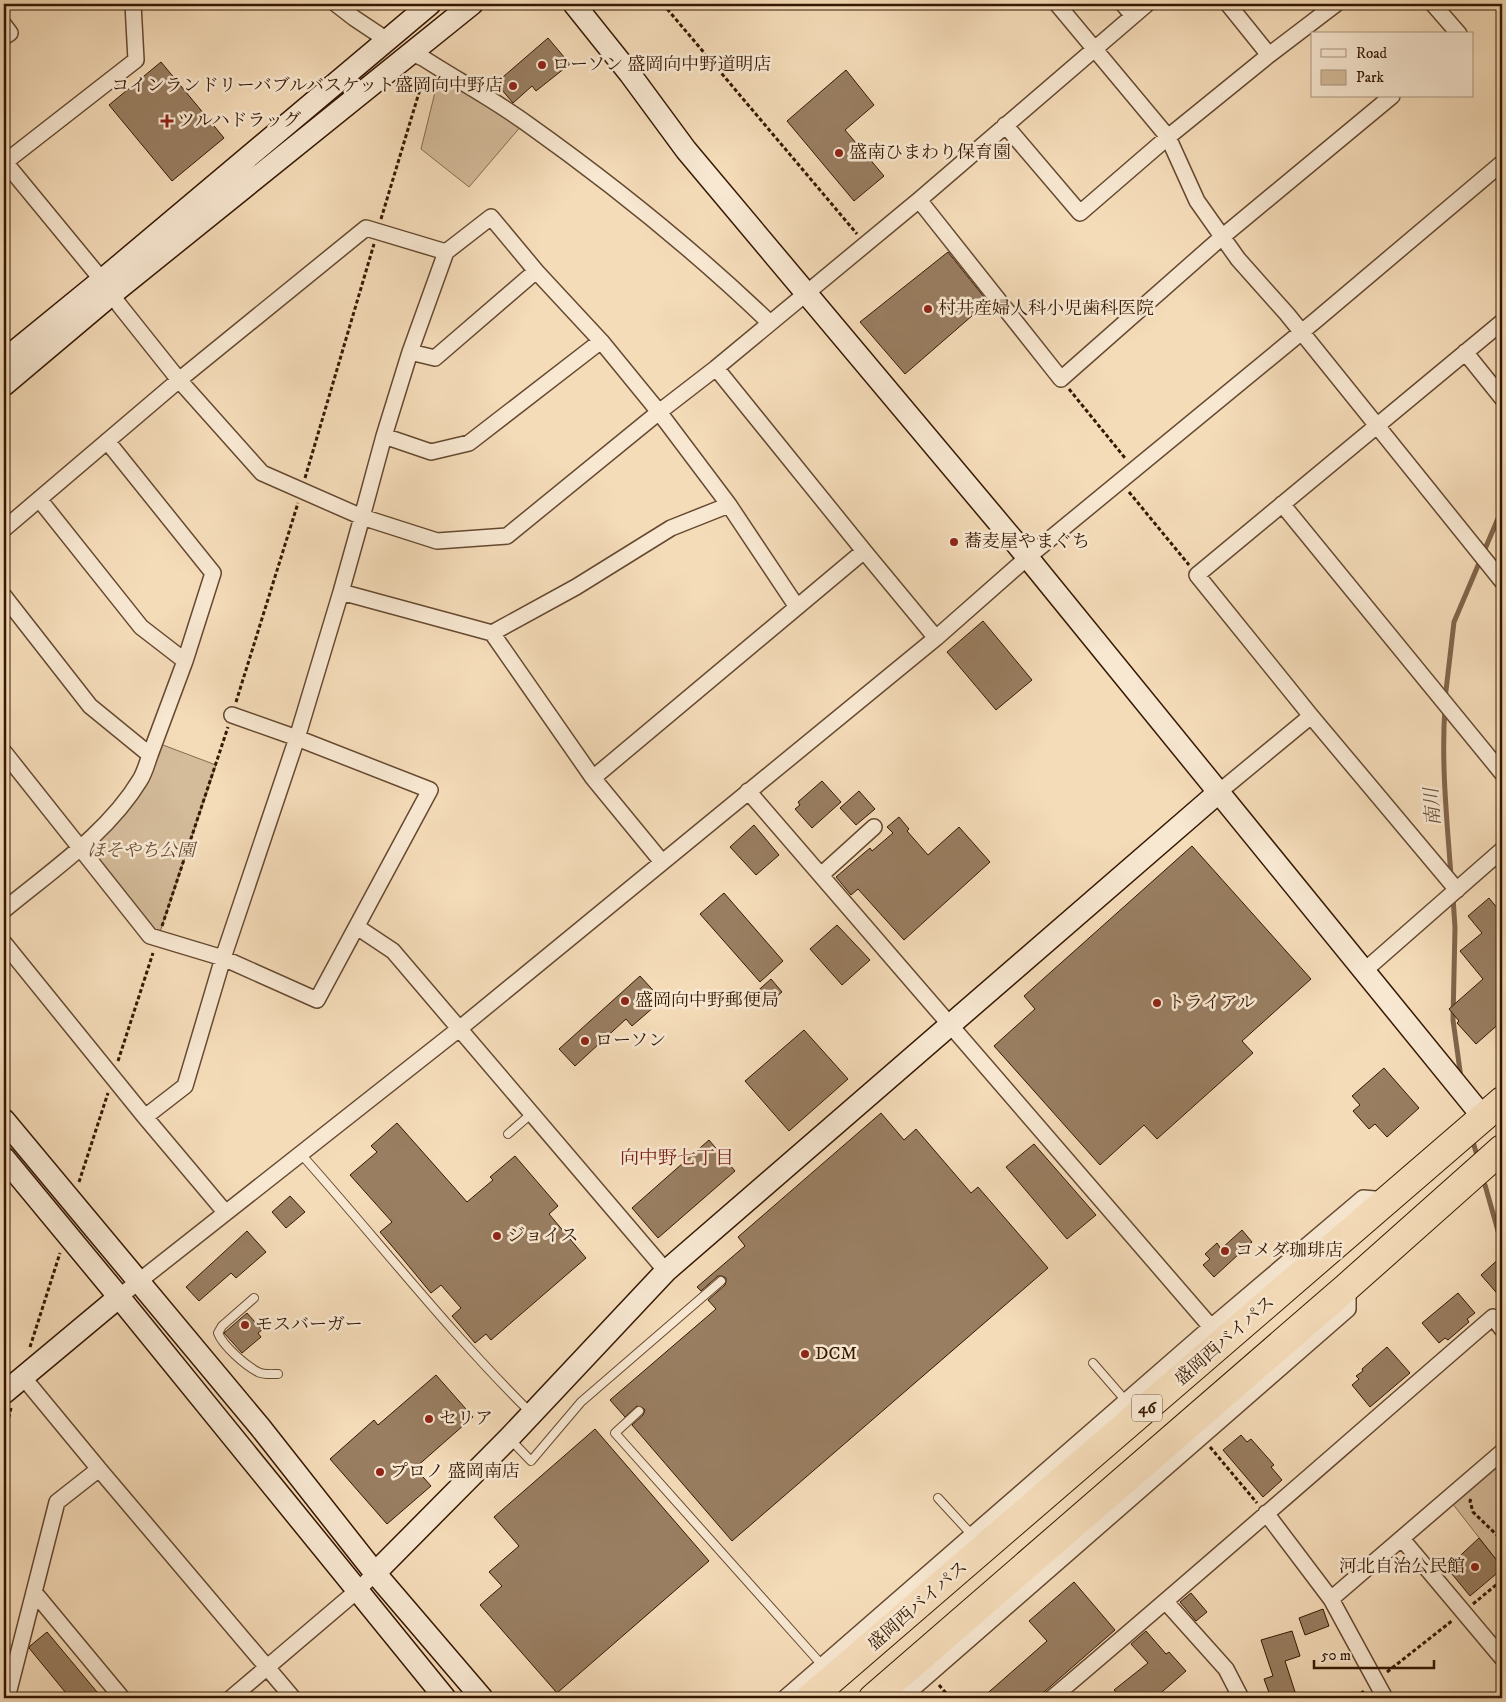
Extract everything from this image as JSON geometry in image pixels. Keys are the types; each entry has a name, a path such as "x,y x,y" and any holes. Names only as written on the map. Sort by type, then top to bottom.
{"highway":[{"name":"盛岡西バイパス","path":"810,1698 1388,1200 1486,1108"},
{"name":"46","path":"873,1698 1348,1286 1502,1149"}],"street":[{"path":"132,4 136,60 4,162 107,287 179,380 262,473 362,518 437,541 507,536 716,368 919,200 1094,49 1128,10 1148,4"},
{"path":"336,4 388,40"},
{"path":"4,385 107,287 430,4"},
{"path":"4,360 107,287 411,54 472,4"},
{"path":"574,4 630,74 686,150 1028,557 1457,1085 1486,1108"},
{"path":"1057,4 1168,137 1197,201 1222,238 1301,332 1502,581"},
{"path":"1228,4 1269,55"},
{"path":"1005,126 1080,214 1168,137 1269,55 1336,4"},
{"path":"1433,4 1457,32"},
{"path":"4,25 10,33 4,37"},
{"path":"411,54 423,58 525,122 666,228 732,286 770,323"},
{"path":"919,200 1061,379 1222,238 1390,98"},
{"path":"8,1399 23,1377 119,1297 459,1029 936,638 1028,557 1086,511 1502,163"},
{"path":"146,1117 185,1086 222,958 296,738 341,592 384,436 410,352 446,252 491,217 536,270 601,341 659,412 729,505 797,607"},
{"path":"4,529 179,380 366,228 446,252"},
{"path":"410,352 435,358 536,270"},
{"path":"1458,890 1311,716 1197,575 1502,322"},
{"path":"384,436 431,452 469,443 601,341"},
{"path":"1465,352 1502,398"},
{"path":"716,368 936,638"},
{"path":"4,910 90,839 119,810 141,778 184,661 213,572 107,441"},
{"path":"39,499 141,626 184,661"},
{"path":"1282,504 1502,773"},
{"path":"492,633 576,587 671,528 729,505"},
{"path":"593,778 864,551"},
{"path":"341,592 492,633 593,778 662,862"},
{"path":"4,596 90,706 150,755"},
{"path":"4,752 150,936 222,958 317,1000 430,790 232,715"},
{"path":"231,1698 358,1590 509,1438 666,1271 1219,792 1311,716"},
{"path":"748,791 1211,1327"},
{"path":"821,875 874,828"},
{"path":"1364,971 1502,850"},
{"path":"357,926 394,951 666,1271"},
{"path":"4,943 225,1212"},
{"path":"4,1120 260,1427 375,1573 482,1698"},
{"path":"4,1158 445,1698"},
{"path":"785,1698 1126,1400 1363,1198 1388,1200"},
{"path":"902,1698 1348,1309 1348,1286"},
{"path":"1052,1698 1166,1602 1266,1513 1493,1318 1502,1329"},
{"path":"23,1377 293,1698"},
{"path":"1331,1599 1502,1452"},
{"path":"7,1698 57,1502 99,1469"},
{"path":"1266,1513 1331,1599 1385,1698"},
{"path":"1402,1539 1502,1658"},
{"path":"34,1592 122,1698"},
{"path":"1166,1602 1226,1669 1240,1698"}],"lane":[{"path":"508,1134 531,1114"},
{"path":"300,1153 421,1294 500,1382 532,1414"},
{"path":"509,1438 530,1461 581,1402 721,1281"},
{"path":"254,1298 222,1326 218,1333 233,1353 259,1373 278,1374"},
{"path":"1093,1363 1126,1400"},
{"path":"639,1411 615,1433 822,1665"},
{"path":"938,1498 972,1535"}],"path":[{"path":"662,4 865,244"},
{"path":"1061,379 1125,458"},
{"path":"1120,481 1197,575"},
{"path":"77,1189 158,938"},
{"path":"30,1347 60,1252"},
{"path":"4,1437 8,1399"},
{"path":"1210,1447 1266,1513"},
{"path":"1474,1495 1470,1502 1473,1512 1502,1540"},
{"path":"1376,1680 1502,1580"},
{"path":"936,1682 950,1698"}],"green space":[{"path":"440,72 522,125 469,187 421,149"},
{"name":"ほそやち公園","path":"155,742 216,765 158,938 79,848 119,810"},
{"path":"1502,1459 1502,1567 1452,1503"}],"building":[{"name":"ローソン 盛岡向中野道明店","path":"548,38 570,64 536,91 532,86 513,103 496,83"},
{"name":"ツルハドラッグ","path":"161,62 224,138 172,181 109,105"},
{"name":"盛南ひまわり保育園","path":"846,70 874,105 845,130 884,176 854,201 787,121"},
{"name":"村井産婦人科小児歯科医院","path":"948,252 988,302 905,374 860,322"},
{"path":"983,621 1032,680 996,710 947,652"},
{"path":"822,781 841,802 812,828 795,809 800,805 798,802"},
{"path":"859,791 875,809 856,825 840,808"},
{"path":"899,817 909,829 907,831 928,855 959,827 990,862 904,940 858,889 851,895 836,877 870,848 872,851 893,833 887,827"},
{"path":"754,825 779,855 756,875 730,847"},
{"name":"トライアル","path":"1192,846 1311,979 1242,1041 1253,1053 1157,1139 1144,1125 1100,1165 994,1046 1035,1009 1024,996"},
{"path":"724,893 783,961 760,982 700,914"},
{"path":"1489,898 1502,914 1502,1021 1476,1044 1457,1023 1459,1021 1449,1009 1483,979 1460,951 1482,933 1468,916"},
{"path":"837,925 870,960 842,985 810,949"},
{"path":"640,976 662,1000 632,1026 626,1019 575,1066 559,1049"},
{"path":"771,979 782,992 764,1007 753,995"},
{"path":"804,1030 848,1079 789,1131 745,1081"},
{"path":"1384,1068 1419,1108 1387,1137 1375,1124 1369,1129 1353,1111 1360,1105 1352,1096"},
{"name":"DCM","path":"881,1113 904,1140 916,1129 971,1193 978,1187 1048,1268 732,1541 632,1425 643,1415 645,1410 637,1406 625,1417 610,1400 716,1309 708,1300 725,1285 726,1278 718,1276 701,1291 697,1287 745,1246 738,1237"},
{"name":"ジョイス","path":"397,1123 467,1202 493,1180 490,1177 515,1156 558,1206 549,1214 586,1258 491,1340 486,1334 475,1343 452,1316 461,1308 441,1285 431,1293 380,1232 392,1222 350,1175 377,1152 371,1146"},
{"path":"709,1140 735,1171 658,1238 632,1208"},
{"path":"1034,1144 1096,1215 1067,1239 1006,1167"},
{"path":"290,1196 305,1212 286,1228 272,1212"},
{"name":"コメダ珈琲店","path":"1242,1230 1252,1242 1214,1277 1203,1265 1210,1259 1205,1254 1217,1243 1221,1249"},
{"path":"247,1231 266,1252 236,1278 231,1273 199,1301 186,1287"},
{"path":"1502,1256 1502,1299 1481,1275"},
{"path":"1458,1293 1475,1313 1467,1319 1469,1322 1448,1340 1445,1338 1439,1343 1422,1323"},
{"name":"モスバーガー","path":"247,1313 262,1330 258,1333 261,1337 242,1353 224,1333"},
{"path":"1387,1347 1410,1373 1370,1407 1352,1385 1359,1379 1356,1376 1363,1371 1362,1369"},
{"path":"436,1375 473,1417 415,1468 431,1486 387,1524 330,1459 374,1420 378,1425"},
{"path":"595,1429 709,1561 557,1693 480,1605 502,1586 489,1572 519,1546 494,1517"},
{"path":"1241,1435 1247,1442 1251,1439 1274,1465 1271,1467 1282,1480 1263,1497 1223,1450"},
{"name":"河北自治公民館","path":"1479,1538 1502,1569 1470,1596 1447,1568"},
{"path":"1074,1582 1115,1630 1037,1698 982,1698 1047,1641 1029,1621"},
{"path":"1191,1593 1207,1612 1196,1621 1180,1602"},
{"path":"1323,1609 1329,1626 1305,1635 1299,1618"},
{"path":"1146,1631 1166,1654 1169,1652 1186,1671 1155,1698 1121,1698 1114,1690 1148,1663 1131,1644"},
{"path":"1292,1631 1300,1656 1285,1661 1297,1698 1271,1698 1264,1679 1273,1676 1261,1640"},
{"path":"47,1632 102,1698 70,1698 29,1648"}],"waterway":[{"name":"南川","path":"1445,699 1454,622 1502,509"},
{"name":"南川","path":"1445,707 1444,770 1451,876"},
{"name":"南川","path":"1453,897 1455,928 1453,1020 1461,1078"},
{"name":"南川","path":"1473,1142 1476,1152"},
{"name":"南川","path":"1485,1185 1502,1245"}],"place":[{"name":"ローソン 盛岡向中野道明店","path":"542,65"},
{"name":"コインランドリーバブルバスケット盛岡向中野店","path":"513,86"},
{"name":"ツルハドラッグ","path":"167,121"},
{"name":"盛南ひまわり保育園","path":"839,153"},
{"name":"村井産婦人科小児歯科医院","path":"928,309"},
{"name":"蕎麦屋やまぐち","path":"954,542"},
{"name":"盛岡向中野郵便局","path":"625,1001"},
{"name":"トライアル","path":"1157,1003"},
{"name":"ローソン","path":"585,1041"},
{"name":"ジョイス","path":"497,1236"},
{"name":"コメダ珈琲店","path":"1225,1251"},
{"name":"モスバーガー","path":"245,1325"},
{"name":"DCM","path":"805,1354"},
{"name":"セリア","path":"429,1419"},
{"name":"プロノ 盛岡南店","path":"380,1472"},
{"name":"河北自治公民館","path":"1475,1567"}],"district":[{"name":"向中野七丁目","path":"677,1158"}]}
